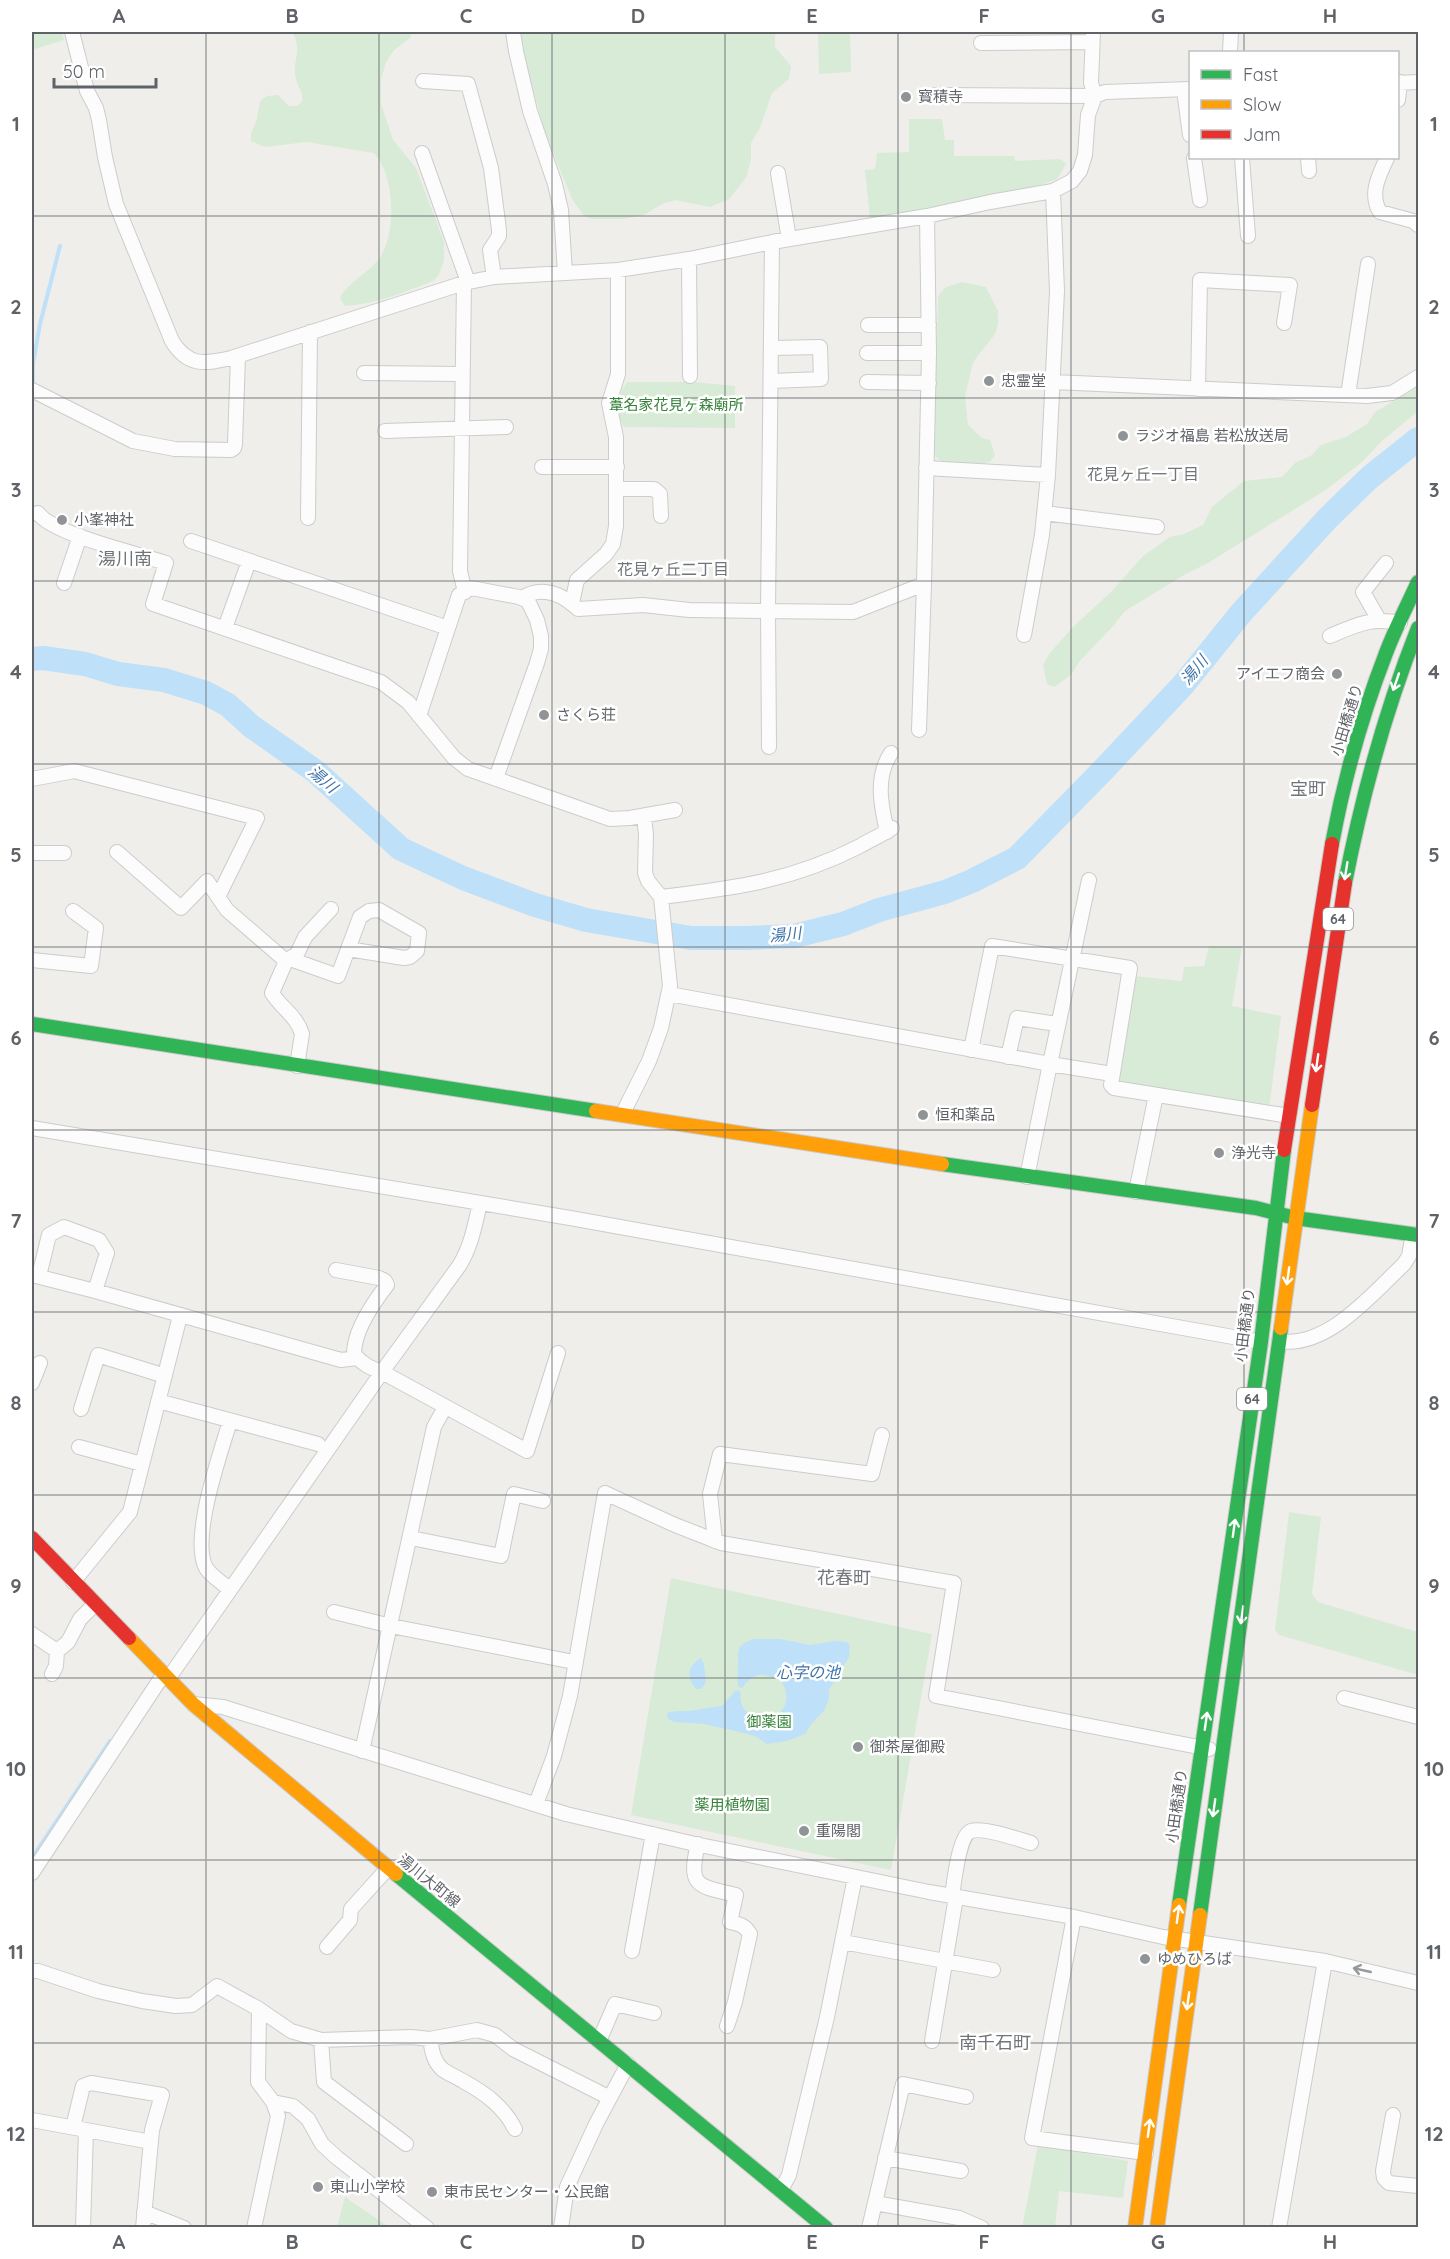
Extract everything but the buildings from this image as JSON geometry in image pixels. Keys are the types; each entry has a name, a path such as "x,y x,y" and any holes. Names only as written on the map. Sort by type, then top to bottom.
{"main road":[{"name":"小田橋通り","path":"1136,2228 1174,1939 1260,1342 1312,958 1342,791 1386,652 1419,582"},
{"name":"64","path":"1157,2228 1296,1218 1349,852 1379,736 1398,677 1413,653 1419,628"},
{"path":"32,1024 1027,1177 1276,1212 1296,1218 1416,1234"},
{"name":"湯川大町線","path":"32,1538 193,1704 388,1868 826,2228"}],"street":[{"path":"72,32 87,91 96,108 116,204 172,341 184,357 198,362 212,362 238,356 466,283 494,277 618,270 689,259 1053,191 1072,181 1080,171 1085,155 1088,115 1095,96 1091,83 1092,37 981,44"},
{"path":"513,32 530,111 555,184 561,210 565,273"},
{"path":"1230,51 1231,32"},
{"path":"423,81 468,84 491,168 499,230 499,236 490,250 494,277"},
{"path":"1399,82 1419,82"},
{"path":"935,95 1095,96 1105,92 1187,90 1189,112"},
{"path":"422,153 466,283 462,374 460,571 465,592"},
{"path":"1194,159 1200,200"},
{"path":"1242,159 1248,237"},
{"path":"1387,159 1377,181 1375,201 1377,209 1380,212 1413,220 1419,225"},
{"path":"778,172 789,239"},
{"path":"1024,636 1034,589 1048,475 1057,291 1053,191"},
{"path":"919,730 929,383 927,216"},
{"path":"769,747 768,610 772,242"},
{"path":"689,259 690,376"},
{"path":"1348,395 1368,264"},
{"path":"572,603 577,580 606,555 613,544 616,526 616,437 609,404 618,374 618,270"},
{"path":"1198,389 1200,280 1290,285 1284,323"},
{"path":"868,325 929,325"},
{"path":"308,518 310,332"},
{"path":"771,381 821,379 820,346 772,348"},
{"path":"867,353 929,353"},
{"path":"32,390 133,441 175,449 231,450 235,444 238,356"},
{"path":"1384,394 1383,390 1419,368"},
{"path":"364,373 462,374"},
{"path":"1053,382 1348,395 1392,393 1419,377"},
{"path":"867,382 929,383"},
{"path":"385,431 506,427"},
{"path":"542,467 616,467"},
{"path":"926,468 1048,475"},
{"path":"617,489 654,489 660,494 661,516"},
{"path":"38,513 47,523 80,536 166,563 153,604 381,682 408,702 454,758 468,769 610,819 675,810"},
{"path":"1044,513 1157,527"},
{"path":"64,583 80,536"},
{"path":"191,541 448,628"},
{"path":"225,628 249,561"},
{"path":"1379,620 1363,592 1386,563"},
{"path":"522,598 533,591 544,592 567,599 578,609 644,605 689,610 858,611 924,584"},
{"path":"419,717 459,595 471,588 528,601 537,620 541,649 496,777"},
{"path":"1330,636 1367,621 1400,623"},
{"path":"661,897 744,887 795,874 843,854 889,830 881,796 881,775 884,764 891,753"},
{"path":"32,778 74,771 82,772 257,818 218,897"},
{"path":"622,1114 650,1061 670,990 661,897 648,881 645,873 644,816"},
{"path":"117,852 181,908 207,881 227,910 288,960 338,976 348,949 360,917 369,911 379,910 419,933 417,951 410,957 348,949"},
{"path":"32,853 64,853"},
{"path":"1027,1177 1057,1024 1089,880"},
{"path":"297,1066 302,1034 294,1018 272,993 288,960 297,954 306,937 331,909"},
{"path":"32,960 91,966 96,928 73,911"},
{"path":"971,1050 992,946 1130,968 1112,1074 1111,1085 1114,1088 1289,1116"},
{"path":"670,990 971,1050 1112,1074"},
{"path":"1008,1057 1017,1018 1057,1024"},
{"path":"1136,1192 1156,1095"},
{"path":"32,1128 480,1203 1260,1342"},
{"path":"32,1873 165,1677 230,1590 382,1371 417,1326 466,1255 480,1203"},
{"path":"95,1291 107,1253 99,1240 64,1227 50,1235 35,1275 341,1360 357,1358"},
{"path":"1279,1341 1299,1342 1336,1326 1404,1264 1416,1234"},
{"path":"336,1270 379,1278 387,1285 374,1302 356,1339 354,1354 357,1358 368,1368 382,1371 527,1451 558,1353"},
{"path":"74,1582 130,1512 180,1316"},
{"path":"81,1409 98,1355 165,1376"},
{"path":"32,1383 40,1363"},
{"path":"158,1401 318,1444"},
{"path":"362,1751 434,1426 445,1407"},
{"path":"230,1421 207,1502 203,1552 206,1568 230,1590"},
{"path":"715,1541 710,1494 720,1454 872,1474 882,1435"},
{"path":"79,1447 142,1464"},
{"path":"536,1804 554,1756 566,1712 605,1493 715,1541 954,1583 936,1696 1222,1752"},
{"path":"411,1538 501,1556 514,1494 543,1501"},
{"path":"51,1674 56,1666 57,1652 68,1642 80,1619 95,1604"},
{"path":"334,1612 391,1626 574,1662"},
{"path":"32,1634 57,1652"},
{"path":"1344,1698 1419,1717"},
{"path":"193,1704 223,1707 566,1814 653,1834 855,1877 1074,1917 1174,1939 1325,1961 1419,1983"},
{"path":"932,2041 961,1846 965,1835 970,1831 980,1830 1031,1843"},
{"path":"633,1951 653,1834"},
{"path":"698,1844 693,1865 697,1881 703,1887 736,1894 730,1922 742,1925 750,1934 735,2002 727,2026"},
{"path":"327,1947 350,1920 351,1910 388,1868"},
{"path":"781,2190 789,2175 843,1942 855,1877"},
{"path":"1074,1917 1032,2138 1146,2153"},
{"path":"843,1942 993,1970"},
{"path":"1279,2228 1325,1961"},
{"path":"32,1971 109,1994 176,2006 192,2006 217,1986 260,2009 291,2031 321,2040 411,2037 430,2039 477,2030 495,2035 513,2049 610,2098"},
{"path":"599,2041 615,2004 654,2013"},
{"path":"254,2228 278,2116 273,2102 258,2082 260,2009"},
{"path":"430,2039 432,2056 442,2069 495,2102 509,2116 515,2129"},
{"path":"321,2040 324,2082 406,2144"},
{"path":"561,2228 567,2187 628,2064"},
{"path":"83,2228 80,2129 83,2086 91,2083 162,2095 151,2142 143,2228"},
{"path":"869,2228 903,2084 966,2097"},
{"path":"273,2102 293,2106 308,2119 322,2144 336,2157 427,2228"},
{"path":"1393,2115 1383,2170 1384,2178 1389,2183 1419,2186"},
{"path":"32,2120 151,2142"},
{"path":"885,2158 961,2170"},
{"path":"875,2203 959,2218 982,2228"},
{"path":"144,2212 184,2228"}],"green space":[{"path":"32,32 62,32 64,40 32,50"},
{"path":"292,32 412,32 410,38 394,50 386,62 381,80 381,104 393,140 416,168 444,242 444,261 438,276 433,281 379,300 345,306 340,298 343,292 379,259 389,235 390,190 381,163 374,153 307,142 265,147 251,141 260,101 267,96 278,95 289,106 297,106 302,102 295,72 297,45"},
{"path":"521,32 775,32 775,47 791,66 789,79 772,93 760,128 751,143 751,159 746,178 729,199 710,207 675,200 662,204 644,215 623,219 592,219 584,216 572,199 544,130 523,50"},
{"path":"818,32 850,32 851,72 819,74"},
{"path":"909,119 942,119 945,140 954,140 954,156 1014,156 1015,161 1060,159 1066,164 1057,179 1038,186 870,219 865,170 875,169 877,153 909,152"},
{"path":"962,282 986,287 998,311 995,334 972,366 965,397 968,425 982,438 990,440 995,455 990,462 951,465 938,459 934,453 938,296 946,287"},
{"name":"葦名家花見ヶ森廟所","path":"627,382 693,382 735,386 735,428 624,427 618,404 620,394"},
{"path":"1418,387 1418,411 1382,441 1361,463 1324,491 1125,611 1079,662 1071,675 1054,687 1047,684 1043,665 1049,654 1073,627 1112,591 1143,556 1170,537 1184,534 1203,525 1212,507 1244,481 1282,477 1295,463 1312,455 1321,445 1346,437 1367,424 1375,412"},
{"path":"1209,946 1242,946 1232,1006 1281,1016 1269,1109 1115,1083 1133,976 1182,981 1184,967 1204,966"},
{"path":"1289,1512 1321,1517 1312,1594 1318,1602 1418,1632 1418,1675 1279,1635 1275,1630"},
{"name":"御薬園","path":"671,1578 932,1634 891,1870 631,1815"},
{"path":"1038,2145 1128,2161 1123,2198 1059,2191 1055,2227 1022,2228"},
{"path":"345,2197 389,2227 337,2227"}],"water":[{"name":"心字の池","path":"754,1639 780,1639 810,1645 835,1641 847,1642 850,1646 849,1657 829,1690 829,1699 824,1711 805,1734 787,1741 767,1744 755,1736 704,1724 675,1722 668,1719 667,1713 670,1712 722,1706 736,1690 741,1692 742,1704 748,1712 757,1717 777,1714 784,1707 786,1697 782,1682 760,1675 751,1678 742,1688 738,1686 739,1649 743,1644"},
{"path":"701,1658 706,1682 701,1689 696,1689 689,1676 693,1665"}],"waterway":[{"path":"33,386 33,364 40,324 60,246"},
{"name":"湯川","path":"32,659 43,658 85,664 118,674 164,680 206,693 228,705 251,726 315,771 401,849 463,878 535,905 586,920 691,938 794,936 843,924 879,910 945,892 1017,858 1183,685 1241,613 1328,518 1369,478 1418,439"},
{"path":"32,1858 110,1741"}],"traffic: fast":[{"path":"1332,844 1348,771 1369,700 1390,644 1418,582"},
{"path":"1345,883 1375,754 1418,628"},
{"path":"32,1024 596,1111"},
{"path":"1179,1905 1261,1342 1284,1150"},
{"path":"942,1164 1256,1208 1295,1218 1418,1235"},
{"path":"1200,1915 1281,1328"},
{"path":"396,1874 826,2228"}],"traffic: slow":[{"path":"1281,1328 1312,1105"},
{"path":"596,1111 942,1164"},
{"path":"129,1638 193,1704 396,1874"},
{"path":"1135,2228 1179,1905"},
{"path":"1157,2228 1200,1915"}],"traffic: jam":[{"path":"1284,1150 1332,844"},
{"path":"1312,1105 1345,883"},
{"path":"32,1538 129,1638"}],"place":[{"name":"寳積寺","path":"906,97"},
{"name":"忠霊堂","path":"989,381"},
{"name":"ラジオ福島 若松放送局","path":"1123,436"},
{"name":"小峯神社","path":"62,520"},
{"name":"アイエフ商会","path":"1337,674"},
{"name":"さくら荘","path":"544,715"},
{"name":"恒和薬品","path":"923,1115"},
{"name":"浄光寺","path":"1219,1153"},
{"name":"御茶屋御殿","path":"858,1747"},
{"name":"重陽閣","path":"804,1831"},
{"name":"ゆめひろば","path":"1145,1959"},
{"name":"東山小学校","path":"318,2187"},
{"name":"東市民センター・公民館","path":"432,2192"}],"district":[{"name":"花見ヶ丘一丁目","path":"1143,474"},
{"name":"湯川南","path":"125,559"},
{"name":"花見ヶ丘二丁目","path":"673,569"},
{"name":"宝町","path":"1308,789"},
{"name":"花春町","path":"844,1578"},
{"name":"南千石町","path":"995,2043"}],"park label":[{"name":"薬用植物園","path":"732,1805"}]}
